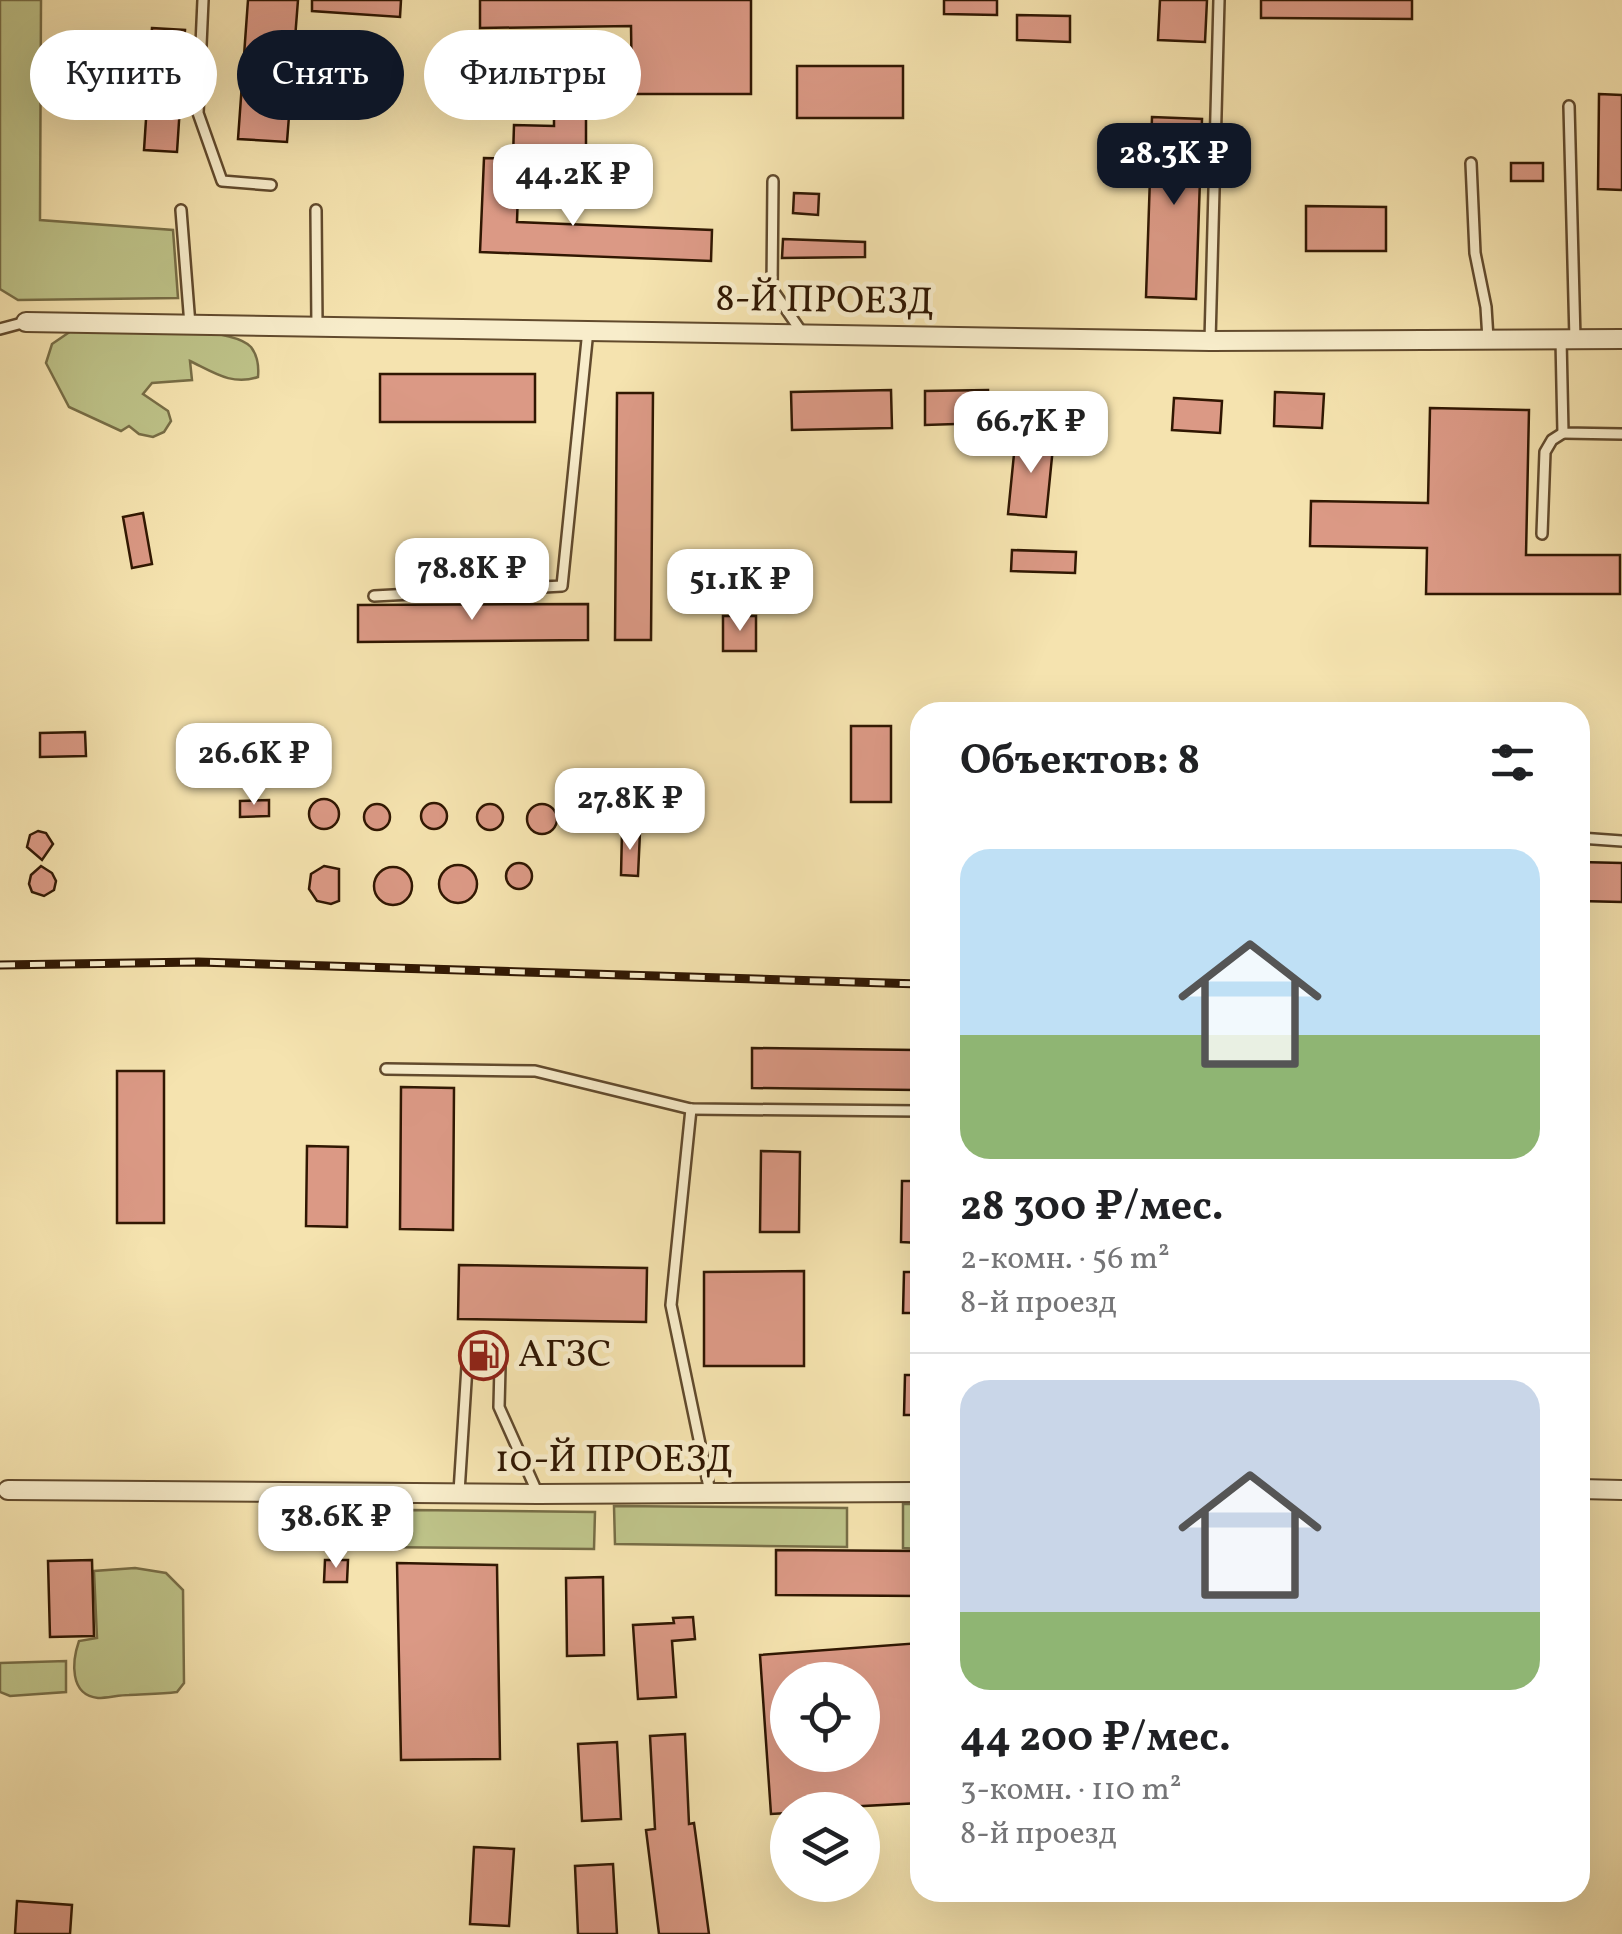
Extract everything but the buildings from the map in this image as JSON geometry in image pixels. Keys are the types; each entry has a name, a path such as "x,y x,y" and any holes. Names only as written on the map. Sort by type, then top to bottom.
{"street":[{"name":"8-Й ПРОЕЗД","path":"26,322 1210,341 1622,339"},
{"path":"1590,1489 1622,1490"},
{"name":"10-Й ПРОЕЗД","path":"4,1490 711,1495 910,1492"}],"lane":[{"path":"203,0 198,113 222,181 270,185"},
{"path":"1210,341 1220,0"},
{"path":"1563,433 1568,339 1569,106"},
{"path":"1470,163 1476,252 1488,339"},
{"path":"772,181 772,289 803,334"},
{"path":"180,210 190,325"},
{"path":"316,210 317,326"},
{"path":"0,329 26,322"},
{"path":"374,596 562,586 588,330"},
{"path":"1542,534 1545,452 1552,440 1563,433 1622,434"},
{"path":"1590,839 1622,841"},
{"path":"386,1069 535,1072 691,1108 910,1111"},
{"path":"691,1108 671,1304 711,1495"},
{"path":"459,1492 467,1366 500,1366 499,1406 538,1494"}],"green space":[{"path":"0,0 41,0 41,30 30,30 30,120 40,120 40,220 173,230 178,298 18,300 0,289"},
{"path":"74,329 167,329 219,334 251,347 258,361 258,377 231,379 190,361 192,380 152,383 143,394 168,411 171,421 164,432 153,437 139,434 129,426 121,431 69,407 46,363 52,344"},
{"path":"903,1504 910,1504 910,1548 903,1548"},
{"path":"614,1506 847,1508 847,1547 615,1544"},
{"path":"411,1510 595,1512 594,1549 372,1547 378,1514"},
{"path":"135,1568 166,1573 183,1590 184,1683 177,1692 89,1696 77,1684 74,1667 79,1641 97,1638 94,1571"},
{"path":"66,1661 66,1692 10,1696 0,1692 0,1663"}],"railway":[{"path":"0,965 198,962 910,984"}],"place":[{"name":"АГЗС","path":"483,1356"}]}
